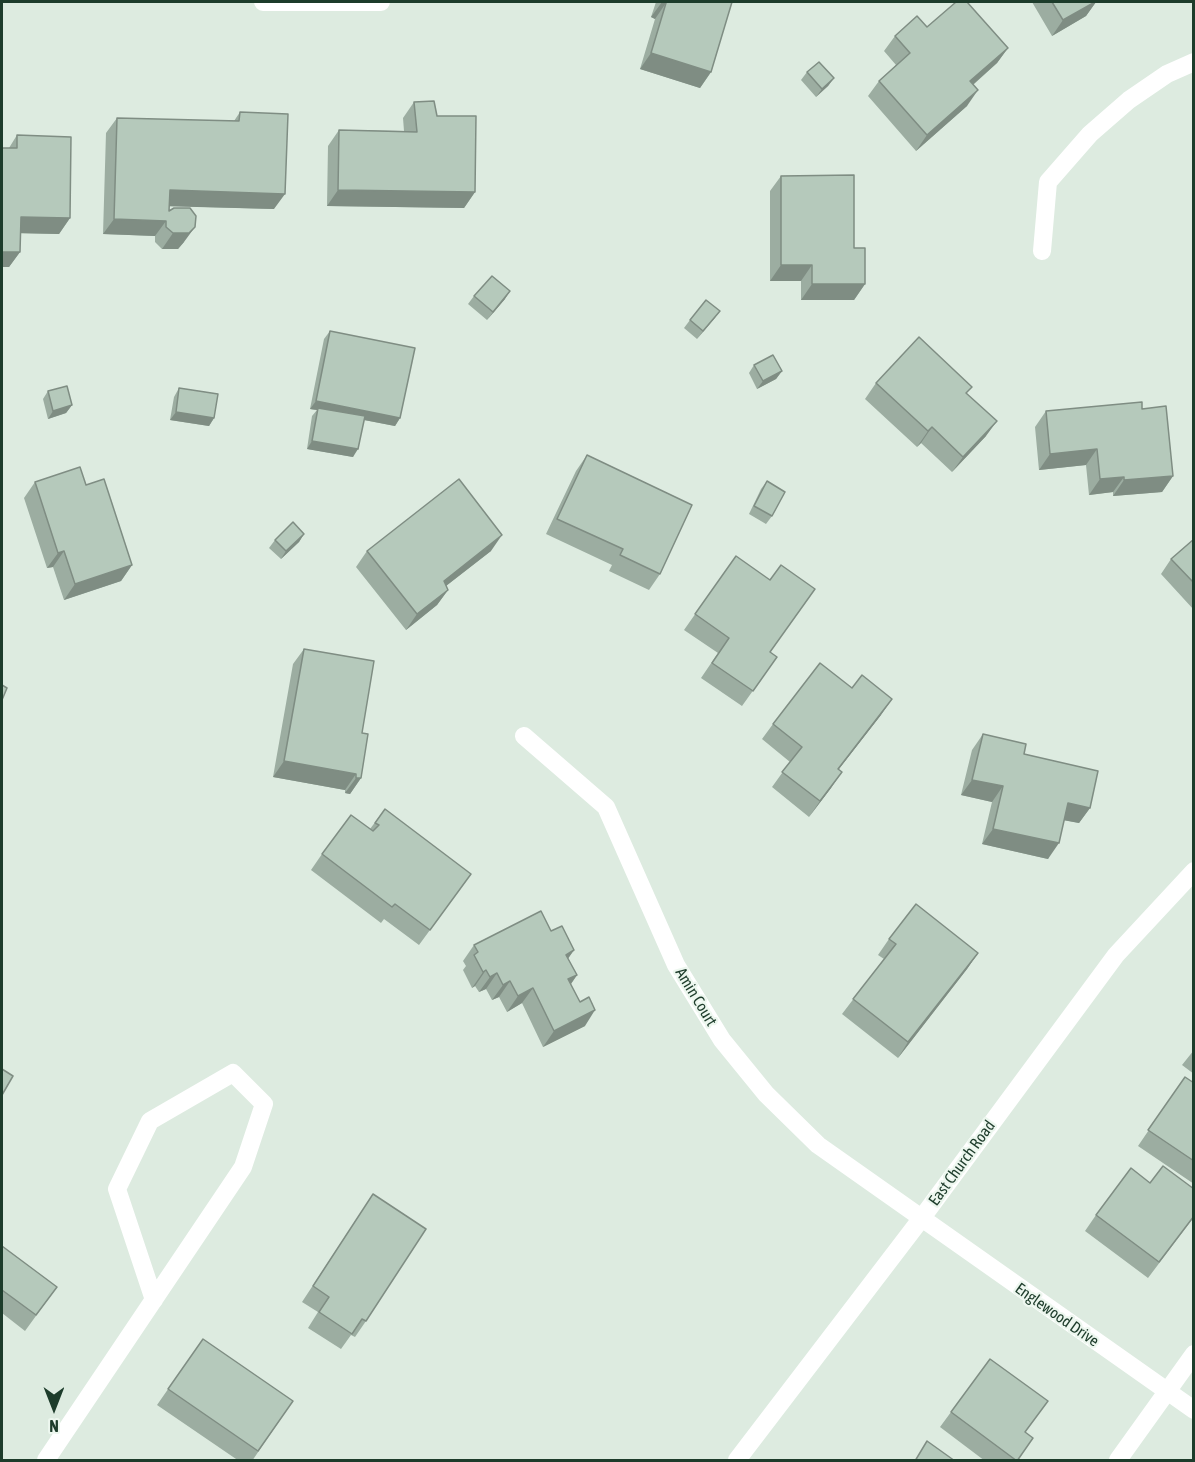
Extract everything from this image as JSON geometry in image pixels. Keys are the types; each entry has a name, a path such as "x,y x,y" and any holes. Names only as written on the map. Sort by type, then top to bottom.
{"street":[{"path":"263,2 381,2"},
{"path":"1042,251 1048,182 1090,134 1130,100 1167,74 1194,62"},
{"name":"Amin Court","path":"524,736 606,807 643,885 676,965 722,1040 766,1094 818,1145 921,1219"},
{"name":"East Church Road","path":"737,1461 921,1219 1116,955 1194,871"},
{"path":"46,1461 154,1300 243,1167 264,1104 233,1074 150,1121 117,1188 154,1300"},
{"name":"Englewood Drive","path":"921,1219 1194,1410"},
{"path":"1118,1461 1194,1354"}],"building":[{"path":"662,2 732,2 711,72 651,53 666,3"},
{"path":"956,2 967,2 1008,48 970,81 978,90 927,135 879,81 910,53 895,36 917,16 927,27"},
{"path":"1052,2 1095,2 1063,20"},
{"path":"819,62 834,78 822,89 807,72"},
{"path":"434,101 437,116 476,116 475,192 338,190 339,130 417,132 414,102"},
{"path":"240,112 288,114 285,194 170,190 169,211 174,208 190,208 196,216 195,227 189,233 173,233 166,227 166,221 114,219 117,118 239,121"},
{"path":"17,135 71,137 70,218 21,217 20,252 2,252 2,148 17,148"},
{"path":"854,175 854,248 865,248 865,284 812,284 812,265 781,265 781,176"},
{"path":"492,276 510,291 493,312 474,296"},
{"path":"706,300 720,311 703,331 690,320"},
{"path":"330,331 415,348 400,418 316,401"},
{"path":"919,337 972,387 966,393 997,421 963,457 932,427 928,431 876,383"},
{"path":"773,355 782,371 763,381 754,365"},
{"path":"67,386 72,405 53,411 48,391"},
{"path":"179,388 218,394 214,418 176,412"},
{"path":"1142,402 1142,409 1166,406 1173,476 1124,480 1124,477 1100,479 1097,449 1050,454 1046,411"},
{"path":"318,408 365,416 358,449 312,441"},
{"path":"587,455 692,505 660,574 620,555 623,549 557,519"},
{"path":"80,467 86,485 104,479 132,565 75,584 64,551 58,553 35,482"},
{"path":"459,479 502,535 444,581 448,590 417,614 367,551"},
{"path":"767,481 785,492 772,516 754,506"},
{"path":"293,522 304,534 286,551 275,540"},
{"path":"1194,539 1194,583 1171,559"},
{"path":"736,556 770,580 781,565 815,589 770,652 777,657 753,691 712,663 729,638 695,614"},
{"path":"304,649 374,661 362,733 368,734 361,778 356,778 356,774 284,761"},
{"path":"820,663 852,688 862,675 892,699 838,769 842,772 820,801 782,772 802,747 773,724"},
{"path":"2,685 7,688 2,700"},
{"path":"983,734 1026,744 1024,754 1098,771 1090,808 1068,803 1059,843 993,829 1003,786 972,780"},
{"path":"385,809 471,874 430,930 395,904 392,907 322,854 351,815 373,831 379,825 375,823"},
{"path":"916,904 978,953 908,1042 853,999 896,944 889,939"},
{"path":"541,911 551,931 562,926 574,950 566,955 577,975 568,979 580,1002 589,997 595,1010 554,1031 533,988 518,996 510,981 503,985 497,973 490,977 486,970 483,972 474,955 478,952 474,945"},
{"path":"2,1069 13,1076 2,1095"},
{"path":"1185,1077 1194,1083 1194,1161 1148,1130"},
{"path":"1163,1166 1194,1189 1194,1216 1159,1262 1096,1215 1131,1168 1150,1183"},
{"path":"373,1194 426,1229 366,1321 362,1319 352,1334 319,1312 329,1297 313,1286"},
{"path":"2,1246 57,1287 36,1315 2,1290"},
{"path":"203,1339 293,1401 258,1451 168,1389"},
{"path":"990,1359 1048,1401 1025,1432 1033,1438 1017,1461 951,1412"},
{"path":"927,1441 955,1461 915,1461"}]}
